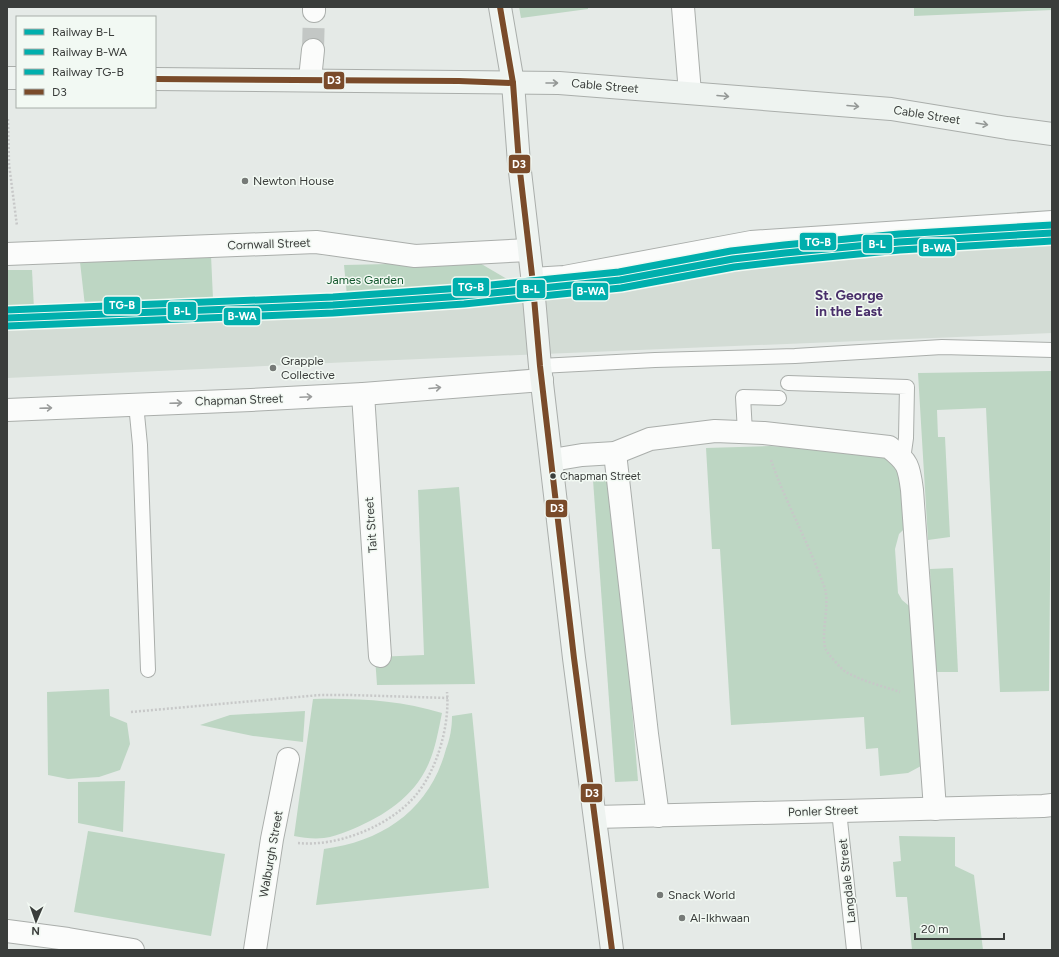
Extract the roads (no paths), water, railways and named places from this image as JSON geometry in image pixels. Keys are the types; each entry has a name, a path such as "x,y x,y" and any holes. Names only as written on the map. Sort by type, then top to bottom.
{"main road":[{"path":"500,7 513,83 519,163 532,275 541,373 574,658 612,950"},
{"name":"Cable Street","path":"156,79 559,83 891,109 1052,134"}],"street":[{"path":"683,7 690,93"},
{"path":"310,80 313,50"},
{"name":"Cornwall Street","path":"14,254 316,242 415,256 529,250"},
{"name":"Chapman Street","path":"7,410 363,394 541,373"},
{"name":"Tait Street","path":"363,394 380,656"},
{"path":"552,460 582,455 615,453 650,439 715,431 754,433 889,447 903,458 910,472 912,490 935,808"},
{"path":"615,453 647,734 658,816"},
{"name":"Walburgh Street","path":"255,950 272,839 288,759"},
{"name":"Ponler Street","path":"595,817 1052,805"},
{"path":"7,931 133,950"}],"lane":[{"path":"532,275 564,273 751,238 1052,218"},
{"path":"541,373 655,360 794,356 942,347 1052,350"},
{"path":"788,383 907,387 906,438 903,458"},
{"path":"754,433 743,397 779,398"},
{"path":"136,404 140,445 148,670"},
{"name":"Langdale Street","path":"838,811 854,950"}],"tunnel":[{"path":"313,50 314,11"}],"rail line":[{"name":"TG-B","path":"7,310 333,297 462,288 619,272 731,251 784,245 899,234 1052,225"},
{"name":"B-L","path":"7,318 333,305 463,296 620,280 733,259 785,253 899,242 1052,233"},
{"name":"B-WA","path":"7,326 333,313 464,304 621,288 734,267 786,261 900,250 1052,241"}],"place":[{"name":"Newton House","path":"245,181"},
{"name":"Grapple Collective","path":"273,368"},
{"name":"Chapman Street","path":"553,476"},
{"name":"Snack World","path":"660,895"},
{"name":"Al-Ikhwaan","path":"682,918"}],"district":[{"name":"St. George in the East","path":"849,304"}],"park label":[{"name":"James Garden","path":"365,280"}]}
